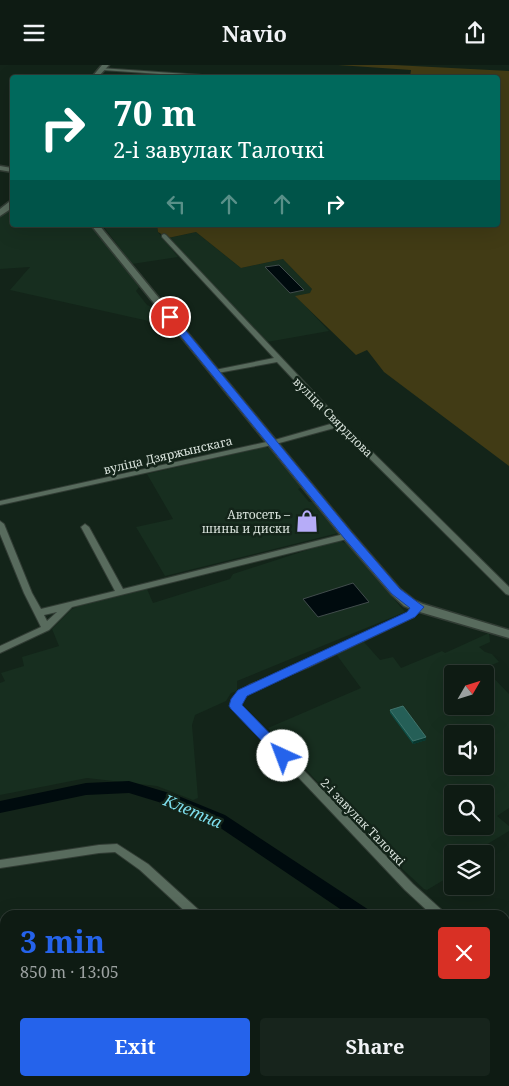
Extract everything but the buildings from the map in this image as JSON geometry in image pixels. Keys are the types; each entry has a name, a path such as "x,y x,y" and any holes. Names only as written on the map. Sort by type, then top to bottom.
{"street":[{"path":"104,67 194,75"},
{"path":"97,227 348,536 396,592 409,603 418,607 509,635"},
{"name":"вуліца Свярдлова","path":"164,236 277,360 339,424 509,592"},
{"path":"215,372 277,360"},
{"name":"вуліца Дзяржынскага","path":"0,503 272,443 339,424"},
{"path":"0,525 28,593 46,628"},
{"path":"85,527 120,592"},
{"path":"38,613 348,536"},
{"path":"0,650 46,628 68,605"},
{"path":"400,620 411,615 418,607"},
{"name":"2-і завулак Талочкі","path":"400,620 306,665 252,687 237,699 236,706 402,881 434,910"},
{"path":"0,864 99,849 117,849 144,867 191,910"}],"shaded area":[{"path":"338,65 394,65 509,71 509,466 384,372 367,350 356,355 295,296 310,293 312,289 283,259 241,268 196,232 168,238 158,232 157,227 500,227 500,75 410,75 411,70"},
{"path":"10,209 10,227 94,227 139,287 136,291 147,305 157,309 171,326 10,290 30,267 0,269 0,216"},
{"path":"104,227 157,227 158,232 178,257 132,264"},
{"path":"196,232 241,268 283,259 313,290 310,293 296,296 329,331 267,342 168,238"},
{"path":"279,265 304,290 290,293 265,267"},
{"path":"265,447 272,449 302,487 298,489 309,502 314,502 338,533 165,576 136,527 173,519 147,474"},
{"path":"338,540 347,544 405,612 237,681 237,691 231,693 226,701 195,715 192,725 198,798 193,800 157,786 87,778 0,795 0,683 5,681 1,673 24,666 22,657 59,646 52,629 72,609 147,589 153,603 230,579 233,574"},
{"path":"353,583 369,602 318,617 303,599"},
{"path":"489,633 490,642 479,647 485,652 492,654 499,662 492,665 444,665 444,715 494,715 494,678 509,694 509,808 497,816 509,826 509,831 486,845 444,845 444,880 427,890 369,838 268,728 361,688 336,654 364,642 380,660 393,657 401,668 442,651 445,653"}],"waterway":[{"name":"Клетна","path":"0,807 86,789 129,787 170,799 219,819 356,910"}],"place":[{"name":"Автосеть – шины и диски","path":"307,521"}],"route":[{"path":"170,317 348,536 396,592 409,603 418,607 411,615 242,693 237,699 236,706 283,756"}]}
